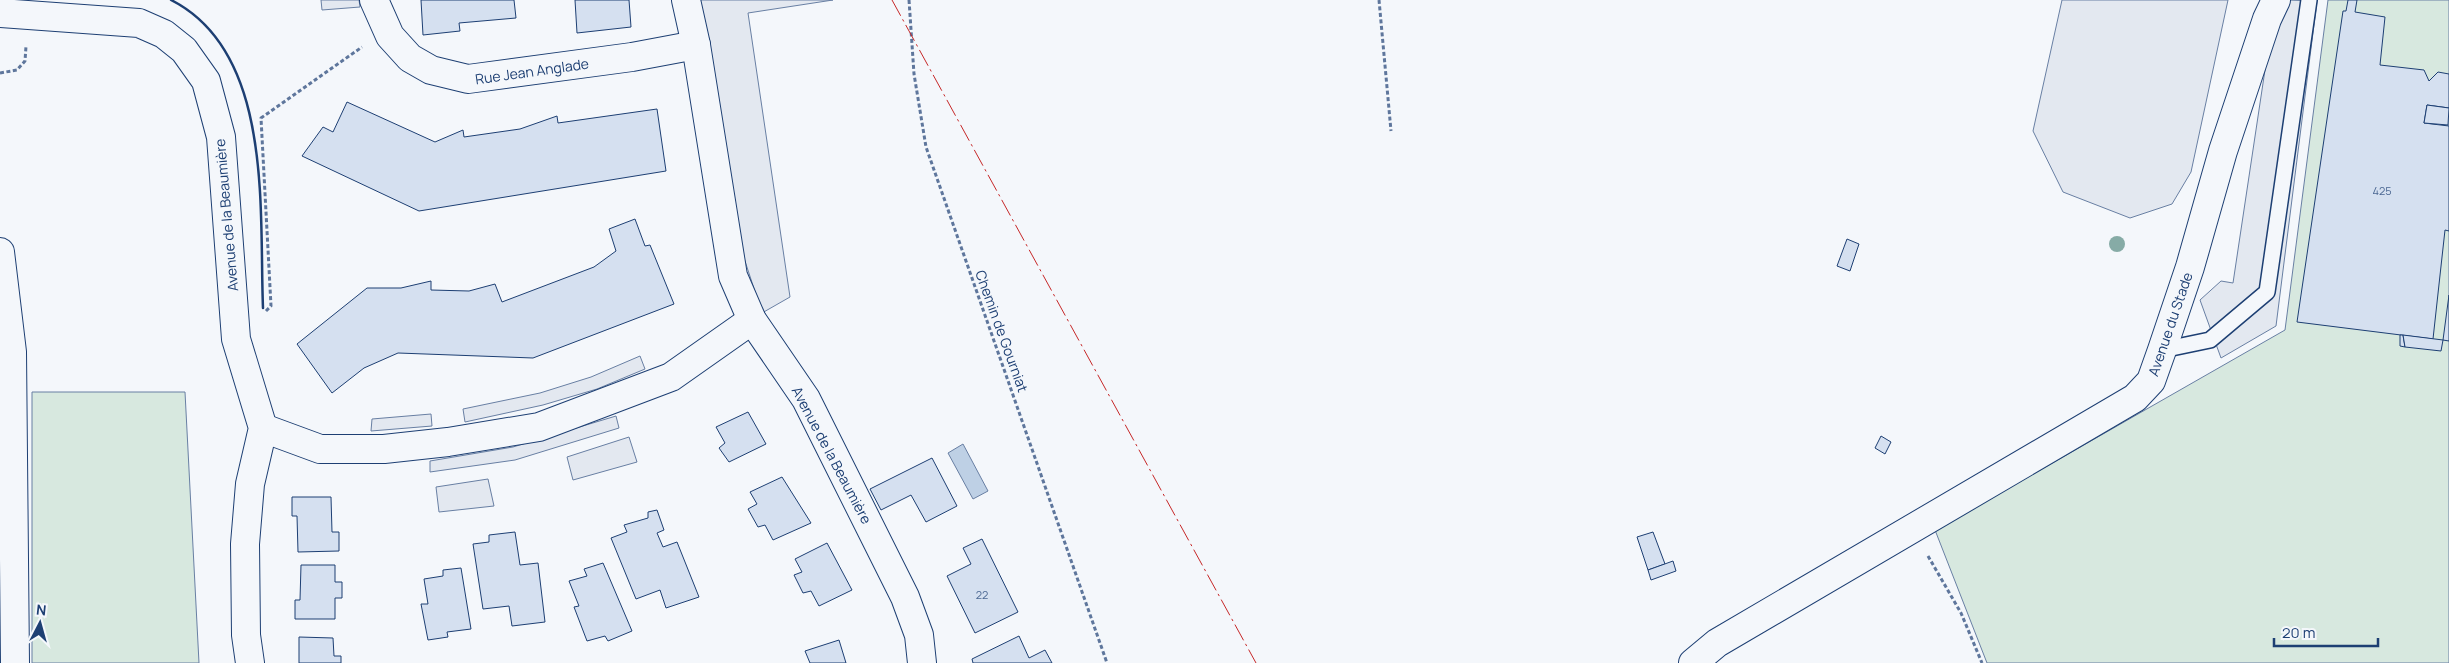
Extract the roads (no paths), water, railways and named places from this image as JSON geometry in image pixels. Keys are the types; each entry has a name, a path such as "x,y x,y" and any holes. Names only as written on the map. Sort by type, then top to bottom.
{"street":[{"name":"Rue Jean Anglade","path":"374,0 390,36 410,58 431,70 468,80 632,57 696,45"},
{"path":"263,428 320,449 357,449 448,442 539,427 671,377 752,320 733,276 696,45 686,0"},
{"name":"Avenue du Stade","path":"1692,663 1717,643 1911,527 2135,398 2151,381 2190,267 2223,151 2267,18 2276,0"},
{"name":"Avenue de la Beaumière","path":"0,13 139,23 164,34 184,50 206,81 221,137 236,339 263,428 250,484 245,544 246,635 250,663"},
{"path":"0,252 12,352 15,663"},
{"name":"Avenue de la Beaumière","path":"752,320 806,399 901,588 918,636 922,663"}],"lane":[{"path":"2162,350 2210,340 2267,292 2309,0"}],"water":[{"path":"963,444 988,491 973,499 948,453"}]}
